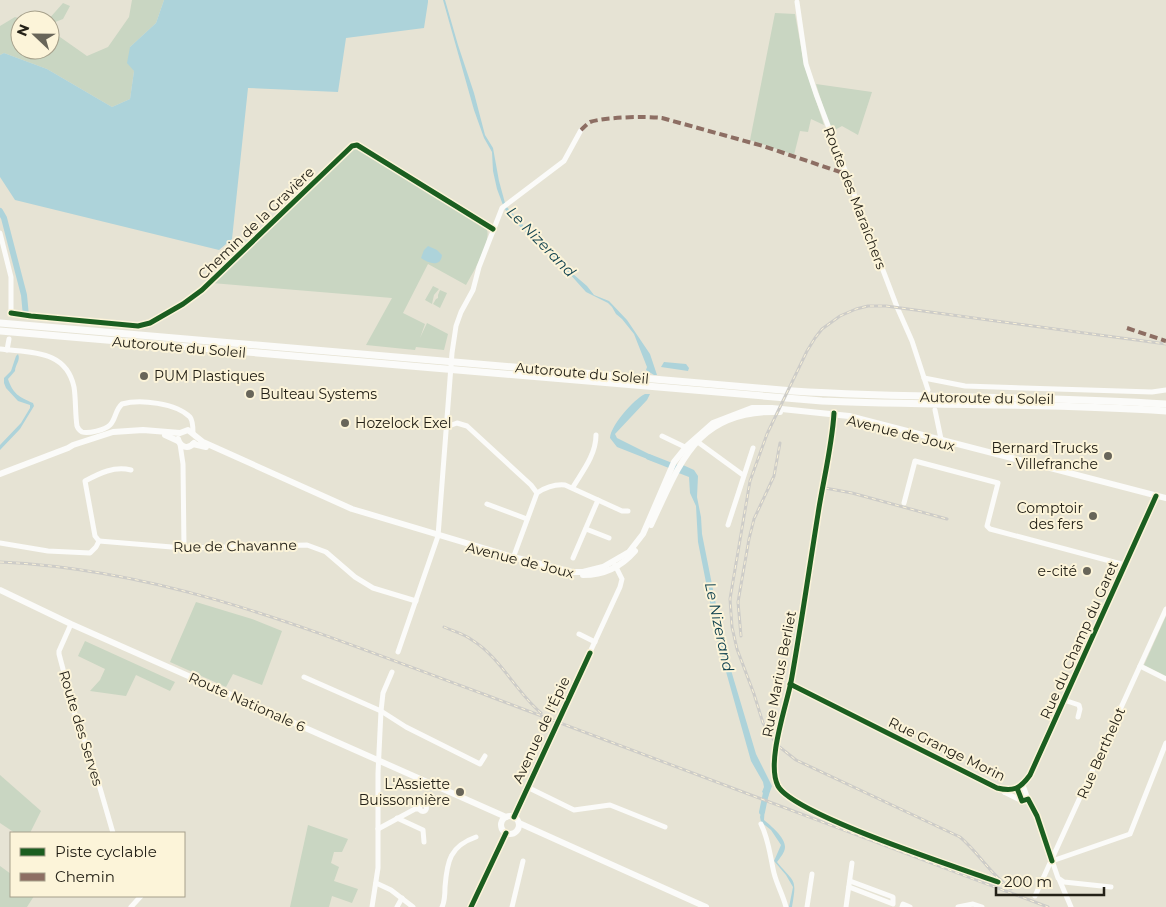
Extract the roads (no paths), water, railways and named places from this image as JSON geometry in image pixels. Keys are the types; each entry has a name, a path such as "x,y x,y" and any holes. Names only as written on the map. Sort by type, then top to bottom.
{"highway":[{"name":"Autoroute du Soleil","path":"0,323 793,391 1166,404"},
{"name":"Autoroute du Soleil","path":"0,331 796,399 1166,411"}],"main road":[{"name":"Avenue de Joux","path":"179,443 190,446 204,446 351,513 560,574 579,576 595,575 629,558 645,538 672,473 688,449 713,423 752,408 772,408 834,415 1166,500"},
{"path":"0,474 73,445 113,432 143,430 182,431 179,443 164,435 125,434 68,448"},
{"name":"Avenue de Joux","path":"182,431 190,430 203,442 341,505 438,537"},
{"path":"190,446 194,434"},
{"name":"Route Nationale 6","path":"0,590 71,624 378,760 504,819"},
{"path":"517,823 511,834 506,833 501,827 504,819 517,823 706,907"}],"street":[{"name":"Route des Maraîchers","path":"797,2 803,48 813,86 897,307 912,341 928,390"},
{"path":"398,652 438,537 449,381 456,326 473,290 479,267 502,208 564,161 581,130"},
{"name":"Chemin de la Gravière","path":"0,233 11,277 11,313 129,326 150,323 183,304 202,290 352,146 356,145 493,230"},
{"path":"7,350 9,339"},
{"path":"0,349 51,356 66,368 74,390 76,426 85,433 108,427 112,423 118,407 125,403 160,403 191,419 194,434"},
{"path":"924,378 945,383 985,387 1152,392 1166,390"},
{"path":"935,410 940,441"},
{"path":"182,431 189,422 184,414"},
{"name":"Rue Marius Berliet","path":"834,415 790,684 775,754 774,770 778,786 788,796 848,828 998,882"},
{"path":"446,427 457,424 467,426 531,485 537,494"},
{"path":"573,487 589,461 596,443 596,435"},
{"path":"662,436 688,449"},
{"path":"696,440 743,475"},
{"path":"179,443 183,464 184,548"},
{"path":"183,464 190,446"},
{"path":"728,525 752,448"},
{"path":"904,503 915,461 998,483 987,526 990,529 1125,565"},
{"path":"0,543 48,551 90,553 99,541 95,536 86,481 103,472 123,468 131,470"},
{"path":"513,559 537,494 546,487 565,484 622,511 628,512"},
{"name":"Rue du Champ du Garet","path":"1023,785 1030,776 1156,498"},
{"path":"573,558 598,500"},
{"path":"487,504 527,519"},
{"path":"586,529 609,538"},
{"name":"Rue de Chavanne","path":"99,541 184,548 307,545 326,552 355,577 373,588 416,601"},
{"name":"Avenue de l'Épie","path":"517,823 527,787 620,587 622,579 614,565"},
{"name":"Rue Berthelot","path":"1035,896 1166,609"},
{"name":"Route des Serves","path":"71,624 59,654 77,722 89,752 113,832"},
{"path":"579,634 595,642"},
{"path":"1140,666 1166,679"},
{"path":"372,907 378,868 378,760 381,711 383,693 392,672"},
{"path":"304,677 381,711 406,727 480,764 485,756"},
{"name":"Rue Grange Morin","path":"790,684 1022,801"},
{"path":"1064,700 1079,706 1078,717"},
{"path":"1052,862 1130,834 1166,743"},
{"path":"1017,788 1023,785"},
{"name":"Rue Grange Morin","path":"1023,785 1037,816 1058,878 1072,907"},
{"path":"527,787 574,810 610,805 665,827"},
{"name":"Rue Grange Morin","path":"997,788 1008,791 1017,788 1022,801"},
{"path":"1022,801 1028,799"},
{"path":"378,828 420,808"},
{"path":"397,818 423,830 424,842"},
{"path":"761,824 786,907"},
{"path":"471,907 506,833"},
{"path":"442,907 445,896 446,867 450,857 467,840 476,837"},
{"path":"514,906 523,861"},
{"path":"846,907 852,863"},
{"path":"808,907 812,874"},
{"path":"1058,878 1064,882 1111,887"},
{"path":"376,884 391,890 413,907"},
{"path":"850,884 895,905"},
{"path":"131,907 140,897"},
{"path":"397,907 402,898"},
{"path":"902,907 904,904 910,907"},
{"path":"958,907 973,904 982,907"}],"water":[{"path":"164,0 428,0 424,28 346,38 338,92 248,88 232,239 219,250 15,200 0,177 0,55 4,53 10,55 10,60 23,60 47,69 112,107 130,99 134,71 127,63 130,47 156,23"},
{"path":"443,0 445,0 474,93 485,135 493,148 505,203 503,205 493,171 492,152 484,138 474,110"},
{"path":"506,206 530,233 557,256 594,295 609,301 627,320 650,354 657,375 646,370 647,367 634,334 612,307 586,292 558,261 516,223 504,208"},
{"path":"428,246 437,250 442,255 437,263 431,263 421,258"},
{"path":"18,354 19,358 15,371 8,379 14,392 33,403 34,406 20,429 0,450 0,445 21,423 30,408 30,405 18,401 4,383 4,378 11,371"},
{"path":"664,362 686,364 689,368 688,371 661,367"},
{"path":"645,394 650,394 647,400 615,434 617,438 657,458 655,462 617,447 610,438 614,426 623,413"},
{"path":"683,465 694,470 698,476 697,497 702,534 725,650 756,754 772,786 768,797 762,792 763,782 751,761 718,643 698,542 696,506 690,493 689,477 676,472"},
{"path":"763,804 765,805 764,820 783,839 784,851 777,862 791,878 794,885 792,907 789,907 793,887 774,861 781,845 771,830 761,822 760,817"}],"waterway":[{"path":"0,211 4,218 24,295 26,316"},
{"name":"Le Nizerand","path":"649,457 677,468"},
{"name":"Le Nizerand","path":"762,812 767,788"}],"railway":[{"path":"1011,889 997,877 960,837 796,760 777,745 763,723 737,649 732,627 730,599 750,481 767,434 815,338 822,329 840,316 856,309 868,306 886,306 1166,344"},
{"path":"741,636 738,602 749,539 754,519 774,476 780,443"},
{"path":"825,488 852,493 947,519"},
{"path":"0,562 64,568 127,578 188,592 248,609 367,650 1048,907"},
{"path":"444,627 466,636 482,647 541,713"}],"place":[{"name":"PUM Plastiques","path":"144,376"},
{"name":"Bulteau Systems","path":"250,394"},
{"name":"Hozelock Exel","path":"345,423"},
{"name":"Bernard Trucks - Villefranche","path":"1108,456"},
{"name":"Comptoir des fers","path":"1093,516"},
{"name":"e-cité","path":"1087,571"},
{"name":"L'Assiette Buissonnière","path":"460,792"}]}
